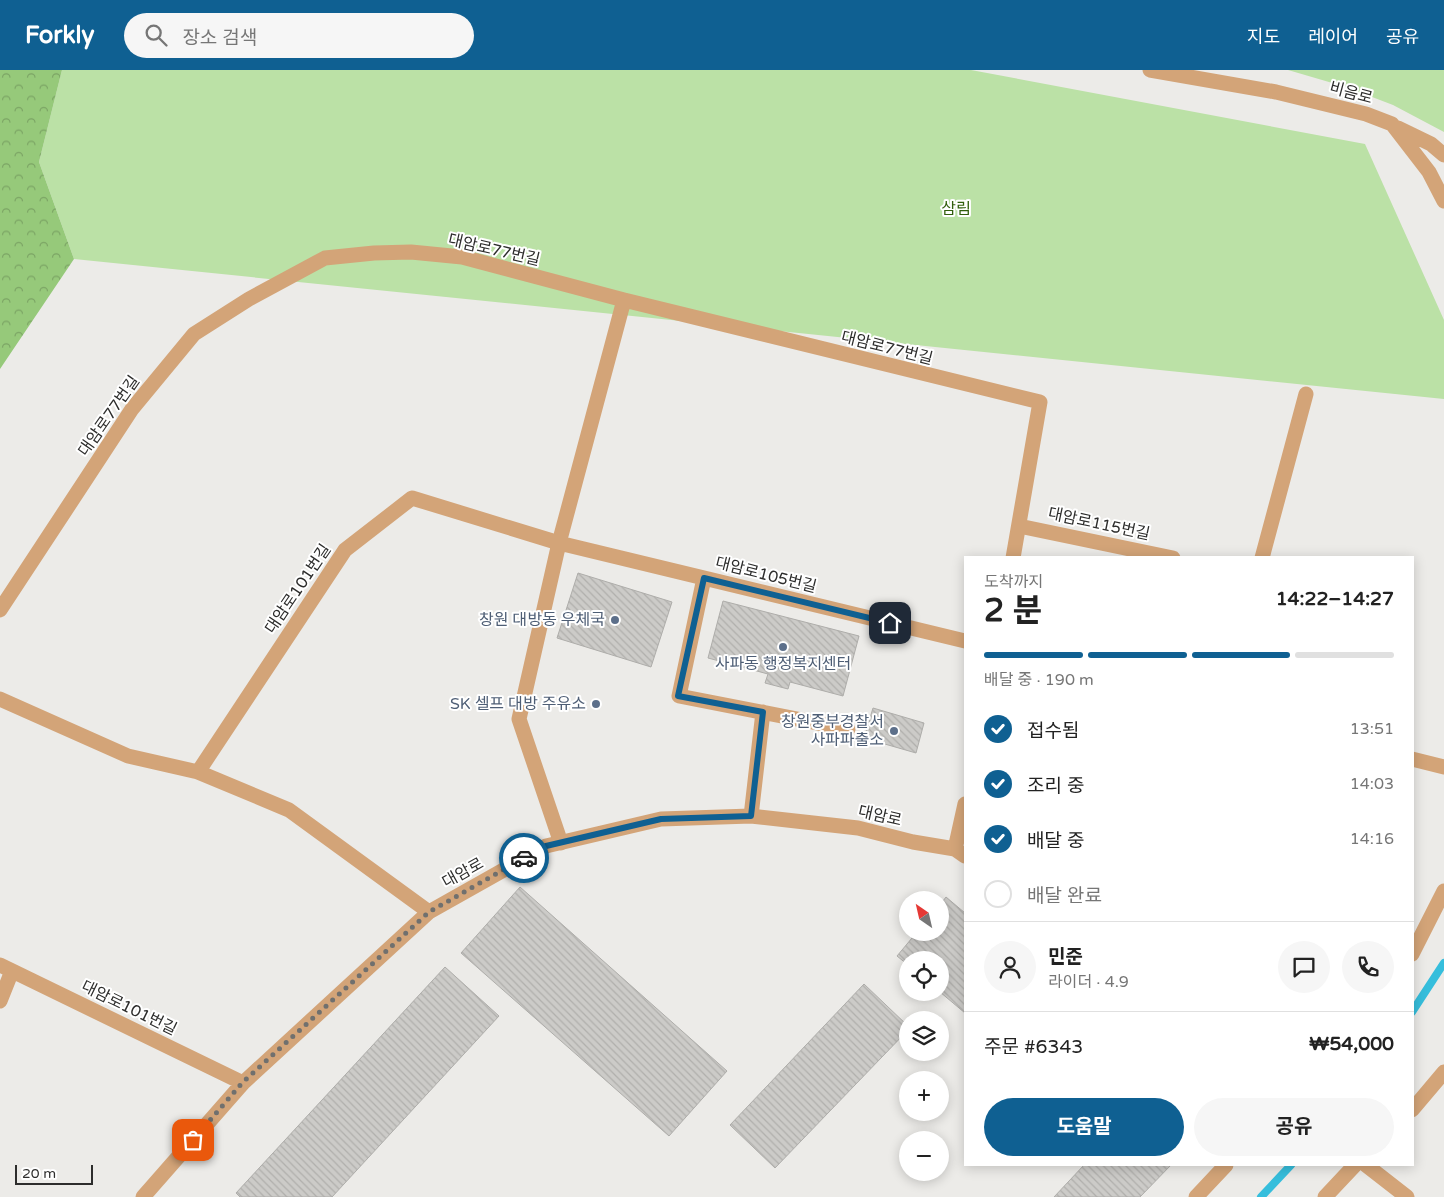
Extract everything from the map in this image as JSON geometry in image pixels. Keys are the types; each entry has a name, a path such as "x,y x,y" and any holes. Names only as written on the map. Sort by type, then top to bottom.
{"street":[{"name":"비음로","path":"1150,70 1276,92 1366,114 1392,124 1406,133 1431,144 1444,154"},
{"path":"1392,124 1428,172 1444,201"},
{"name":"대암로77번길","path":"0,610 132,408 194,334 250,299 325,258 374,253 412,252 462,257 624,300 1040,402 1018,526"},
{"path":"561,843 519,719 559,543 624,300"},
{"path":"1263,556 1306,394"},
{"name":"대암로101번길","path":"198,772 345,550 412,498 559,543"},
{"path":"1013,556 1018,526"},
{"name":"대암로115번길","path":"1018,526 1163,556"},
{"name":"대암로105번길","path":"559,543 964,641"},
{"path":"704,578 678,696 848,729"},
{"path":"0,699 128,756 198,772 289,810 429,912"},
{"path":"751,816 763,712"},
{"path":"1414,760 1444,767"},
{"path":"960,852 964,814"},
{"name":"대암로","path":"143,1197 242,1083 429,912 546,846 661,819 751,816 858,828 960,852"},
{"path":"1414,950 1444,891"},
{"path":"0,1001 6,968"},
{"name":"대암로101번길","path":"6,968 242,1083"},
{"path":"1414,1108 1444,1072"},
{"path":"1196,1197 1225,1166"},
{"path":"1325,1197 1354,1166"},
{"path":"1367,1166 1407,1197"}],"green space":[{"path":"0,70 62,70 39,162 74,259 0,369"},
{"name":"삼림","path":"62,70 971,70 1365,144 1444,320 1444,399 74,259 39,162"},
{"path":"1288,70 1444,70 1444,132 1393,105 1346,87"}],"building":[{"name":"창원 대방동 우체국","path":"578,573 672,602 651,667 557,638"},
{"name":"사파동 행정복지센터","path":"723,601 859,636 843,696 790,682 788,689 765,683 768,674 708,658"},
{"name":"창원중부경찰서 사파파출소","path":"873,708 924,723 916,753 864,738"},
{"path":"520,887 727,1071 669,1136 461,953"},
{"path":"949,900 964,912 964,1012 949,1000 949,951 901,951 910,941 949,941"},
{"path":"445,967 499,1016 332,1197 240,1197 236,1193"},
{"path":"864,984 899,1017 899,1039 775,1168 730,1125"},
{"path":"1083,1166 1170,1166 1140,1197 1054,1197"}],"waterway":[{"path":"1414,1009 1444,963"},
{"path":"1261,1197 1290,1166"}],"way so far":[{"path":"193,1140 242,1083 429,912 524,858"}],"place":[{"name":"창원 대방동 우체국","path":"615,620"},
{"name":"사파동 행정복지센터","path":"783,647"},
{"name":"SK 셀프 대방 주유소","path":"596,704"},
{"name":"창원중부경찰서 사파파출소","path":"894,731"}],"route":[{"path":"524,858 546,846 661,819 751,816 763,712 678,696 704,578 890,623"}]}
